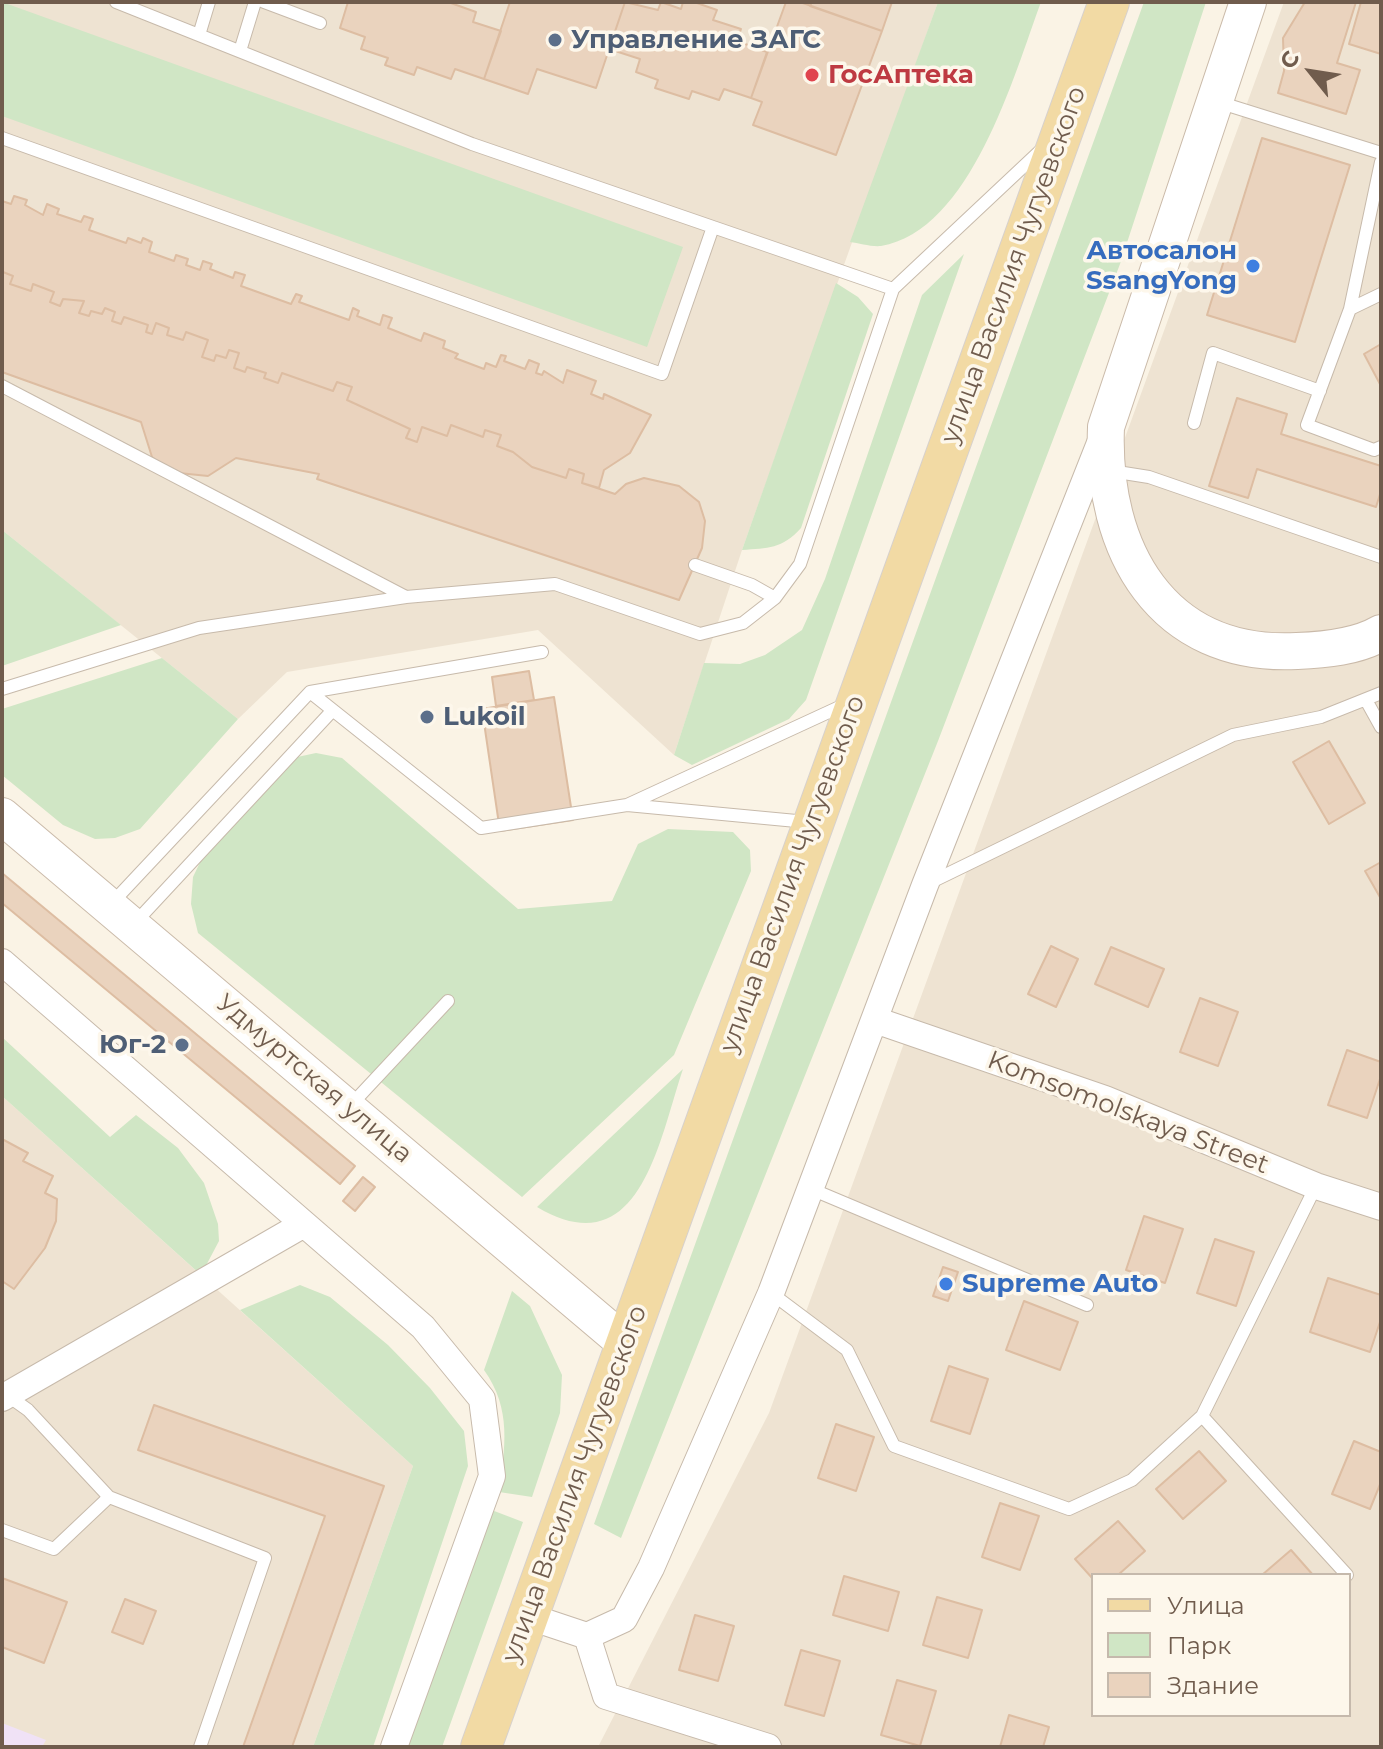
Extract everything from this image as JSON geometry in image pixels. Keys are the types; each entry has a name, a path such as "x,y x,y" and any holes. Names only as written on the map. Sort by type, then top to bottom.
{"main road":[{"name":"улица Василия Чугуевского","path":"481,1747 811,822 1109,2"}],"street":[{"path":"527,1616 587,1636 624,1619 651,1568 771,1293 925,885 1106,427 1248,2"},
{"path":"1106,427 1104,470 1121,540 1138,573 1163,605 1194,630 1233,644 1279,652 1326,650 1381,633"},
{"name":"Удмуртская улица","path":"2,816 625,1343"},
{"path":"2,962 423,1327 482,1399 492,1476 394,1747"},
{"name":"Komsomolskaya Street","path":"875,1020 1105,1099 1316,1186 1381,1207"},
{"path":"4,1396 304,1224"},
{"path":"587,1636 606,1696 768,1747"}],"lane":[{"path":"116,2 472,144 893,289"},
{"path":"199,35 209,2"},
{"path":"240,51 255,2"},
{"path":"264,2 320,23"},
{"path":"1215,101 1381,153"},
{"path":"2,689 199,628 406,597 555,584 700,634 743,623 775,598 800,564 893,289 1064,129"},
{"path":"2,138 662,374 713,227"},
{"path":"1381,162 1350,309 1307,425 1374,450 1381,447"},
{"path":"1350,309 1381,294"},
{"path":"1194,423 1213,353 1320,391"},
{"path":"2,386 406,597"},
{"path":"1104,470 1149,477 1381,557"},
{"path":"695,565 752,585 775,598"},
{"path":"121,916 310,692 542,652"},
{"path":"310,692 481,828 627,805 780,822 811,822"},
{"path":"925,885 1233,735 1321,717 1381,693"},
{"path":"627,805 857,698"},
{"path":"1366,700 1381,727"},
{"path":"121,916 332,711"},
{"path":"348,1108 448,1001"},
{"path":"771,1293 847,1350 894,1446 1069,1509 1132,1480 1202,1416 1316,1186"},
{"path":"811,1189 1087,1305"},
{"path":"4,1396 28,1410 109,1497 265,1558 200,1747"},
{"path":"1202,1416 1345,1573"},
{"path":"2,1530 54,1549 109,1497"}],"shaded area":[{"path":"2,2 938,2 742,550 674,755 538,630 287,672 238,719 2,530"},
{"path":"1284,2 1381,2 1381,1747 598,1747 769,1413"},
{"path":"2,1096 413,1466 313,1747 2,1747"},
{"path":"2,1723 46,1740 42,1747 2,1747"}],"green space":[{"path":"2,2 683,247 647,347 2,116"},
{"path":"938,2 1041,2 985,146 940,212 913,234 881,246 850,242"},
{"path":"1144,2 1206,2 1120,264 938,741 621,1538 594,1524"},
{"path":"964,254 806,700 789,719 692,765 674,755 704,663 740,664 765,655 802,630 825,579 922,295"},
{"path":"836,283 858,297 873,314 801,528 781,544 742,550"},
{"path":"2,530 121,625 2,666"},
{"path":"162,658 238,719 140,829 115,838 95,839 63,825 2,775 2,709"},
{"path":"316,753 342,758 518,909 612,901 638,844 668,829 733,832 750,850 751,871 674,1055 522,1197 198,933 191,904 193,877 203,856 288,759"},
{"path":"2,1037 110,1137 136,1115 178,1148 204,1183 218,1224 219,1241 201,1275 2,1096"},
{"path":"683,1069 653,1160 640,1188 622,1209 600,1221 572,1221 537,1207"},
{"path":"300,1285 330,1297 388,1345 430,1388 464,1431 468,1466 373,1747 313,1747 413,1466 240,1310"},
{"path":"512,1291 530,1306 562,1375 560,1413 532,1497 499,1492 504,1444 503,1414 484,1370"},
{"path":"489,1509 523,1522 442,1747 404,1747"}],"building":[{"path":"348,2 448,2 476,12 473,22 501,31 484,79 455,69 451,79 417,67 414,75 385,65 388,58 361,49 365,37 340,28"},
{"name":"Управление ЗАГС","path":"510,2 625,2 596,88 537,69 528,94 484,79"},
{"path":"625,2 658,10 661,2 681,9 683,2 694,2 717,10 713,20 741,29 737,41 767,52 751,98 724,89 719,100 692,91 689,99 655,88 658,80 636,72 640,59 609,49"},
{"name":"ГосАптека","path":"786,2 800,2 882,31 836,155 753,125 762,102 751,98"},
{"path":"812,2 892,2 882,31 810,6"},
{"path":"1305,2 1356,2 1337,63 1360,70 1346,114 1278,93 1284,71 1283,38"},
{"path":"1361,2 1381,2 1381,54 1349,44"},
{"path":"1262,138 1350,165 1295,342 1207,315"},
{"path":"14,196 27,200 25,205 43,215 47,204 59,209 57,214 81,222 84,216 93,219 89,230 126,243 128,238 141,243 143,238 152,242 149,252 174,261 176,255 188,259 186,265 200,270 203,261 212,264 210,269 233,278 235,272 245,275 241,286 291,304 296,294 302,296 299,302 349,320 353,308 359,311 357,316 380,325 383,315 392,318 388,328 421,341 424,333 445,341 443,348 458,354 455,358 484,369 486,363 496,367 501,355 506,356 504,361 525,369 529,360 539,364 536,373 542,375 544,371 563,383 567,370 596,381 591,394 603,399 604,394 651,415 630,453 604,470 599,488 582,483 584,474 569,469 566,478 532,467 513,452 497,446 501,435 485,430 483,437 451,425 447,436 422,427 417,442 406,438 410,429 347,400 352,387 337,382 333,391 282,373 278,383 264,378 266,373 247,367 245,372 234,368 239,353 229,350 226,358 216,355 214,361 202,357 208,340 186,332 183,340 167,335 169,328 156,323 152,334 146,332 148,325 124,317 121,324 112,321 115,312 105,308 102,314 91,311 89,316 79,313 84,301 63,299 60,306 50,302 54,292 33,284 31,291 10,284 13,276 3,272 2,276 2,201 11,204"},
{"path":"3,272 13,276 10,284 31,291 33,284 54,292 50,302 60,306 63,299 84,301 79,313 89,316 91,311 102,314 105,308 115,312 112,321 121,324 124,317 148,325 146,332 152,334 156,323 169,328 167,335 183,340 186,332 208,340 202,357 214,361 216,355 226,358 229,350 239,353 234,368 245,372 247,367 266,373 264,378 278,383 282,373 333,391 337,382 352,387 347,400 410,429 406,438 417,442 422,427 447,436 451,425 483,437 485,430 501,435 497,446 513,452 532,467 566,478 569,469 584,474 582,483 615,494 626,484 644,478 679,486 699,502 705,521 702,548 679,600 317,479 319,474 236,458 208,476 169,472 152,457 141,422 2,372"},
{"path":"1381,344 1381,386 1364,354"},
{"path":"1237,398 1287,414 1281,434 1381,466 1381,491 1376,507 1257,469 1248,498 1209,486"},
{"path":"529,671 534,700 496,706 492,677"},
{"path":"554,697 573,820 500,831 482,709"},
{"path":"1329,741 1365,803 1329,824 1293,762"},
{"path":"1381,862 1381,899 1365,871"},
{"path":"2,873 355,1166 340,1184 2,903"},
{"path":"1051,946 1078,959 1056,1007 1028,994"},
{"path":"1111,947 1164,969 1148,1007 1095,984"},
{"path":"1200,998 1238,1012 1218,1066 1180,1052"},
{"path":"1347,1050 1381,1062 1381,1076 1367,1118 1328,1105"},
{"path":"2,1139 28,1153 23,1161 53,1176 45,1193 57,1199 56,1221 45,1248 14,1289 2,1281"},
{"path":"363,1177 375,1187 355,1211 343,1201"},
{"path":"1144,1216 1183,1229 1165,1283 1126,1270"},
{"path":"1215,1239 1254,1252 1236,1306 1197,1293"},
{"name":"Supreme Auto","path":"943,1267 958,1272 948,1301 933,1296"},
{"path":"1328,1278 1381,1295 1381,1319 1370,1352 1310,1332"},
{"path":"1024,1301 1078,1322 1060,1370 1006,1350"},
{"path":"949,1366 988,1379 970,1434 931,1421"},
{"path":"154,1405 384,1486 292,1747 243,1747 325,1516 138,1450"},
{"path":"836,1424 874,1437 856,1491 818,1478"},
{"path":"1354,1441 1381,1452 1381,1482 1370,1509 1332,1494"},
{"path":"1199,1451 1226,1481 1183,1519 1156,1489"},
{"path":"1000,1503 1039,1516 1020,1570 982,1557"},
{"path":"1118,1521 1145,1551 1120,1573 1091,1573 1091,1577 1075,1559"},
{"path":"1291,1550 1311,1573 1264,1573"},
{"path":"844,1576 899,1592 888,1631 833,1615"},
{"path":"2,1578 67,1602 44,1663 2,1647"},
{"path":"937,1597 982,1610 968,1658 923,1645"},
{"path":"125,1599 156,1611 143,1644 112,1632"},
{"path":"695,1615 734,1626 718,1681 679,1670"},
{"path":"801,1650 840,1661 824,1716 785,1705"},
{"path":"897,1680 936,1691 920,1746 881,1735"},
{"path":"1009,1715 1049,1727 1043,1747 1000,1747"}],"place":[{"name":"Управление ЗАГС","path":"555,40"},
{"name":"ГосАптека","path":"812,75"},
{"name":"Автосалон SsangYong","path":"1253,266"},
{"name":"Lukoil","path":"427,717"},
{"name":"Юг-2","path":"182,1045"},
{"name":"Supreme Auto","path":"946,1284"}]}
